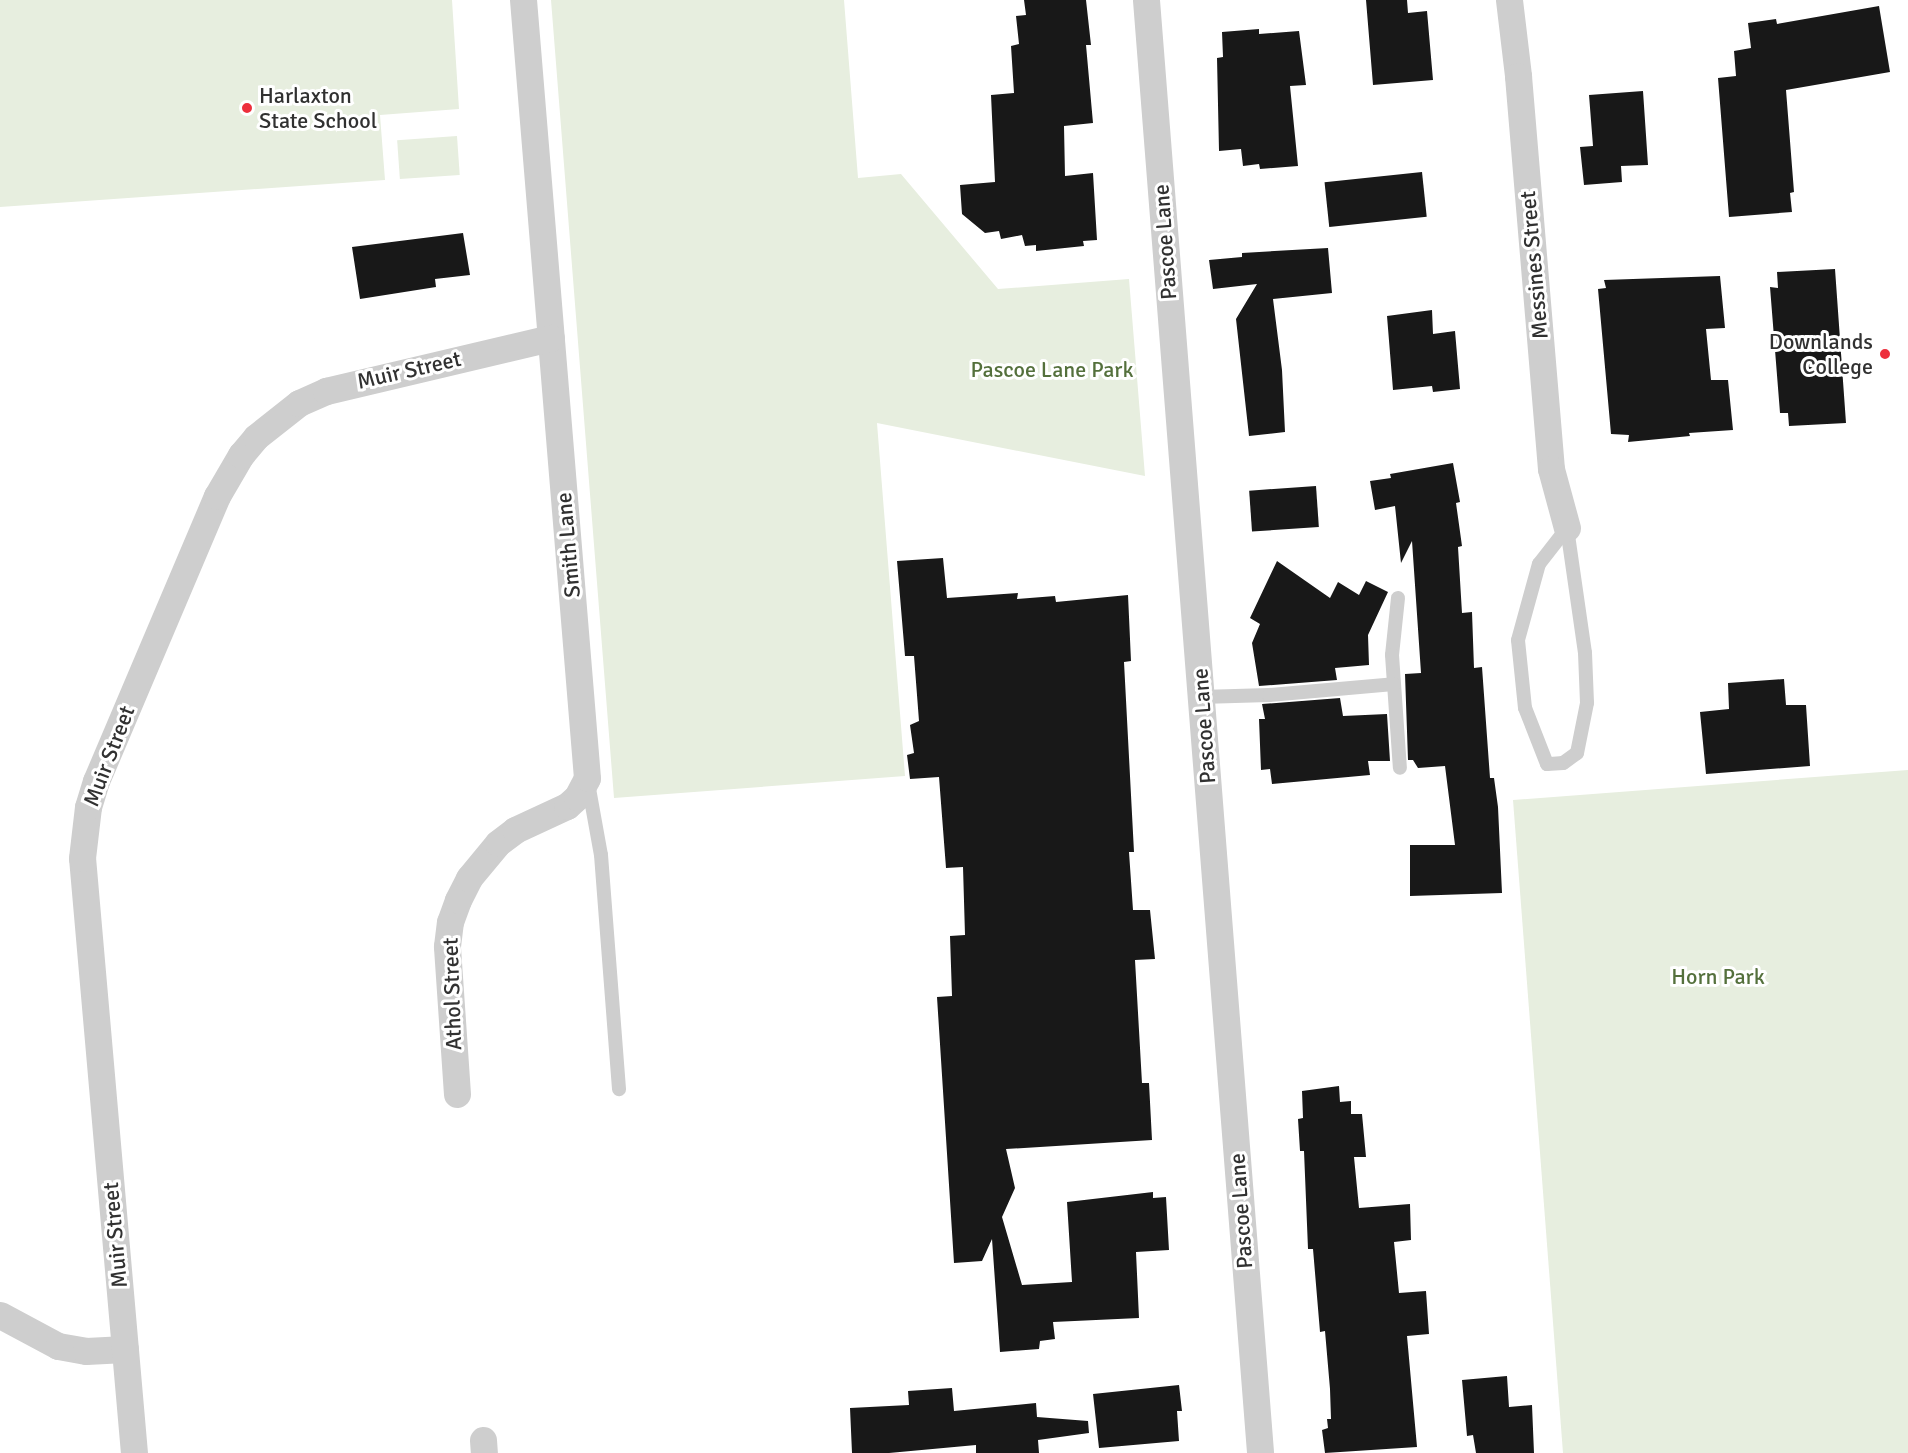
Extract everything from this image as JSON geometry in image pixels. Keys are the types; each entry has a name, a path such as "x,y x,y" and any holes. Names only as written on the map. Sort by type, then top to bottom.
{"street":[{"name":"Smith Lane","path":"523,0 587,778"},
{"name":"Pascoe Lane","path":"1146,0 1260,1453"},
{"name":"Messines Street","path":"1509,0 1518,76 1551,468 1567,528"},
{"name":"Muir Street","path":"134,1453 82,858 83,834 96,781 217,496 241,455 256,437 299,404 326,391 551,338"},
{"name":"Athol Street","path":"456,1094 447,946 450,922 458,900 469,878 498,843 534,819 567,806 578,797 587,778"},
{"path":"0,1315 58,1346 86,1351 125,1349"}],"lane":[{"path":"1567,528 1586,653 1587,703 1577,753 1563,763 1547,764 1525,708 1518,640 1539,564 1567,528"},
{"path":"1398,598 1392,655 1400,768"},
{"path":"1201,697 1269,695 1394,684"},
{"name":"Smith Lane","path":"587,778 601,855 619,1089"}],"green space":[{"name":"Harlaxton State School","path":"0,0 452,0 459,109 380,115 385,180 0,207"},
{"name":"Pascoe Lane Park","path":"551,0 844,0 858,178 901,174 998,289 1129,279 1145,476 877,423 905,776 614,798"},
{"path":"457,136 460,175 400,179 397,140"},
{"name":"Horn Park","path":"1908,770 1908,1453 1563,1453 1513,800"}],"building":[{"path":"1024,0 1086,0 1091,45 1086,45 1093,123 1064,126 1065,176 1093,173 1097,240 1083,241 1084,246 1036,251 1036,245 1025,246 1022,235 1001,239 999,231 985,233 962,214 960,185 995,182 991,95 1014,93 1011,46 1019,44 1016,16 1026,15"},
{"path":"1366,0 1407,0 1408,13 1427,11 1433,80 1373,85"},
{"path":"1879,6 1890,72 1786,90 1794,192 1790,193 1792,212 1729,217 1718,78 1736,76 1734,51 1751,48 1748,23 1776,19 1777,24"},
{"path":"1259,29 1259,34 1299,31 1306,85 1290,86 1298,166 1260,169 1259,164 1243,166 1241,149 1219,151 1217,58 1223,57 1222,32"},
{"path":"1643,91 1648,165 1621,166 1622,182 1584,185 1580,147 1593,146 1589,95"},
{"path":"1422,172 1427,217 1329,227 1325,182"},
{"path":"463,233 470,275 435,279 436,287 360,299 352,247"},
{"path":"1328,248 1332,293 1273,299 1282,370 1285,432 1249,436 1236,319 1257,284 1213,289 1209,260 1242,257 1242,253"},
{"path":"1835,269 1846,423 1789,426 1788,413 1780,413 1770,287 1778,288 1777,272"},
{"path":"1720,276 1725,328 1706,329 1711,380 1728,380 1733,430 1689,433 1690,436 1628,442 1629,435 1611,434 1598,289 1606,288 1604,280"},
{"path":"1432,310 1433,334 1455,331 1460,389 1433,392 1432,386 1393,390 1387,316"},
{"path":"1453,463 1460,502 1456,503 1462,546 1458,547 1462,613 1472,612 1474,668 1482,667 1490,778 1494,778 1498,807 1502,893 1410,896 1410,845 1455,845 1445,766 1418,768 1413,760 1408,760 1405,674 1421,673 1412,541 1401,563 1395,506 1375,510 1370,481 1391,478 1390,474"},
{"path":"1316,486 1319,527 1252,532 1249,491"},
{"path":"943,558 947,598 1018,593 1017,599 1055,596 1056,602 1128,595 1131,661 1124,662 1134,852 1129,852 1133,910 1150,910 1155,959 1135,960 1142,1083 1149,1083 1152,1140 1006,1149 1015,1188 1002,1217 1022,1285 1072,1282 1067,1202 1153,1192 1153,1198 1166,1197 1169,1250 1136,1252 1139,1318 1053,1322 1055,1339 1040,1341 1039,1349 1000,1352 992,1239 982,1261 954,1263 937,997 952,996 950,936 965,935 963,867 946,868 939,777 910,779 907,755 914,753 910,725 919,721 914,656 905,656 897,561"},
{"path":"1277,561 1330,598 1338,582 1359,595 1366,581 1388,592 1368,635 1369,665 1335,668 1337,680 1259,686 1252,643 1260,624 1250,618"},
{"path":"1784,679 1786,705 1806,705 1810,766 1706,774 1700,712 1729,709 1728,683"},
{"path":"1340,698 1343,716 1387,714 1390,761 1368,761 1370,775 1272,784 1270,769 1261,770 1259,719 1265,719 1262,704"},
{"path":"1339,1086 1340,1102 1351,1101 1351,1114 1362,1114 1366,1157 1354,1157 1359,1208 1410,1204 1411,1240 1394,1242 1399,1293 1426,1291 1429,1334 1407,1336 1417,1447 1325,1453 1322,1430 1328,1428 1327,1419 1331,1419 1330,1389 1325,1331 1320,1332 1313,1249 1308,1249 1304,1151 1300,1151 1298,1119 1303,1118 1302,1091"},
{"path":"1507,1376 1509,1407 1532,1405 1534,1453 1476,1453 1473,1435 1467,1436 1462,1380"},
{"path":"1179,1385 1182,1411 1177,1411 1179,1441 1099,1448 1093,1394"},
{"path":"952,1388 954,1411 1036,1403 1037,1417 1088,1421 1089,1433 1038,1440 1039,1453 976,1453 976,1445 889,1453 852,1453 850,1408 909,1405 908,1391"}],"place":[{"name":"Harlaxton State School","path":"247,108"},
{"name":"Downlands College","path":"1885,354"}]}
